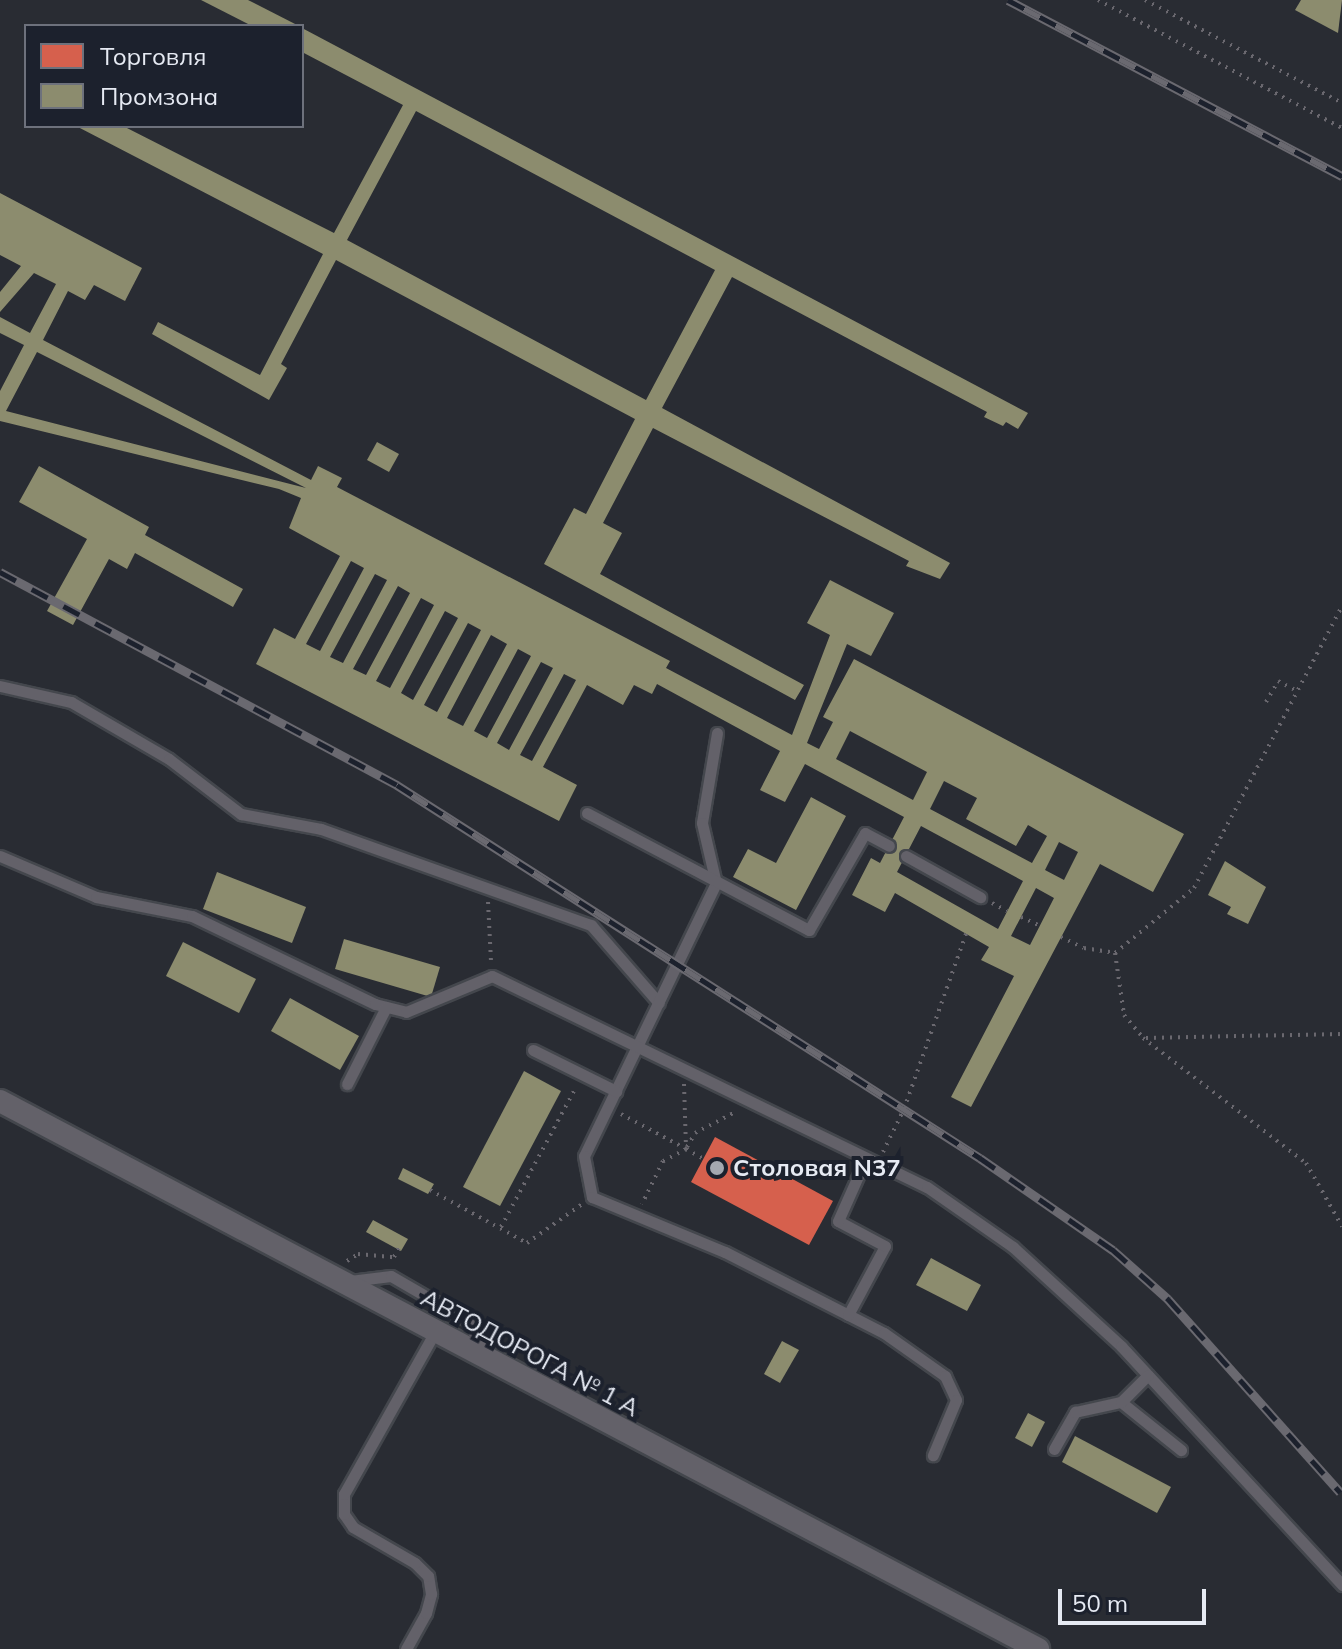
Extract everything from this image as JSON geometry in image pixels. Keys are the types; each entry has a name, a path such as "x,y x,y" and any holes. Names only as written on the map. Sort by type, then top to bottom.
{"street":[{"name":"АВТОДОРОГА № 1 А","path":"0,1101 340,1273 435,1332 1038,1649"}],"lane":[{"path":"0,686 71,702 169,759 241,814 321,829 591,925 659,1003"},
{"path":"717,733 702,823 716,883 584,1156 592,1197 725,1252 848,1315 945,1376 956,1400 933,1455"},
{"path":"587,813 809,930 865,833 889,846"},
{"path":"0,856 96,897 192,916 386,1007 406,1012 492,976 927,1187 1013,1247 1148,1375 1342,1585"},
{"path":"906,856 980,897"},
{"path":"347,1084 386,1007"},
{"path":"533,1050 616,1091"},
{"path":"848,1315 885,1246 838,1221 871,1161"},
{"path":"340,1273 391,1276 467,1320 489,1361"},
{"path":"406,1649 426,1613 431,1594 428,1576 415,1563 353,1527 344,1514 344,1494 435,1332"},
{"path":"1054,1449 1075,1412 1121,1402 1148,1375"},
{"path":"1121,1402 1181,1450"}],"path":[{"path":"1098,0 1342,128"},
{"path":"1145,0 1342,103"},
{"path":"1115,953 1194,888 1342,606"},
{"path":"1266,702 1278,681 1297,691"},
{"path":"488,888 491,958"},
{"path":"1021,917 1040,926"},
{"path":"871,1161 904,1109 966,934"},
{"path":"1061,937 1115,953"},
{"path":"1115,953 1124,1015 1143,1038 1306,1163 1342,1226"},
{"path":"1143,1038 1342,1034"},
{"path":"684,1067 686,1149"},
{"path":"501,1228 582,1074"},
{"path":"637,1215 663,1161 686,1149 695,1133 754,1102"},
{"path":"608,1108 704,1159"},
{"path":"430,1190 527,1243 592,1197"},
{"path":"340,1273 358,1254 394,1257 401,1244"}],"building: Торговля":[{"path":"715,1137 833,1201 809,1245 691,1182"}],"building: Промзона":[{"path":"201,0 248,0 295,24 248,24"},
{"path":"1301,0 1342,0 1338,33 1295,10"},
{"path":"304,29 1028,413 1018,429 1006,422 1003,426 984,417 987,412 732,277 662,408 950,563 940,579 906,566 909,561 653,428 603,523 622,533 600,574 804,685 795,700 544,564 574,508 586,514 635,419 336,260 281,364 287,368 269,400 152,334 158,322 260,375 323,254 80,128 127,128 334,233 403,105 304,53","holes":["416,111 715,270 646,400 347,240"]},
{"path":"0,193 142,268 125,301 94,285 85,300 68,291 43,340 311,480 318,466 342,478 337,487 670,661 666,668 792,735 830,635 807,623 830,580 894,613 871,656 847,644 807,743 819,749 833,722 823,717 854,659 1184,834 1153,892 1100,864 971,1107 951,1097 1014,976 981,960 989,947 895,893 885,912 852,895 871,858 880,863 904,817 805,764 785,802 760,790 780,751 657,684 652,694 634,685 623,705 587,685 543,767 577,785 559,821 256,664 274,628 295,639 340,556 289,528 301,498 279,489 0,421 0,391 24,345 0,333 0,317 30,333 56,284 34,273 0,312 0,292 21,266 0,255","holes":["37,352 306,488 6,411","351,561 364,568 320,651 306,644","375,574 387,580 343,663 330,657","398,586 410,593 366,675 353,669","421,598 434,605 390,688 376,681","445,611 458,618 413,700 401,693","468,623 481,630 437,712 424,705","491,635 507,644 463,726 447,718","518,649 531,656 487,738 474,731","541,662 553,668 509,750 497,743","564,674 576,680 532,761 520,755","850,731 927,772 913,800 836,759","944,781 977,798 966,819 1016,846 1028,825 1047,836 1032,863 930,809","921,826 1023,881 998,929 897,872","1059,842 1078,852 1064,880 1045,870","1036,888 1054,898 1030,945 1011,936"]},
{"path":"377,442 399,454 389,472 367,460"},
{"path":"39,466 149,527 145,535 243,589 233,607 135,553 127,569 109,559 73,625 47,611 87,539 19,502"},
{"path":"811,797 846,816 796,910 733,877 748,849 776,863"},
{"path":"1225,861 1266,887 1248,924 1227,914 1231,907 1208,895"},
{"path":"217,872 306,907 292,943 203,909"},
{"path":"344,939 440,967 431,997 335,969"},
{"path":"183,942 256,979 239,1013 166,976"},
{"path":"290,998 359,1036 340,1070 271,1031"},
{"path":"524,1071 561,1091 500,1206 463,1187"},
{"path":"403,1168 434,1184 428,1194 398,1179"},
{"path":"373,1220 408,1239 401,1251 366,1232"},
{"path":"931,1258 981,1285 967,1311 916,1285"},
{"path":"782,1341 799,1350 780,1383 764,1374"},
{"path":"1028,1413 1045,1422 1032,1447 1015,1438"},
{"path":"1075,1436 1171,1487 1157,1513 1062,1462"}],"railway":[{"path":"1008,0 1342,176"},
{"path":"0,572 397,785 980,1158 1113,1250 1168,1299 1340,1492"}],"place":[{"name":"Столовая N37","path":"717,1168"}]}
